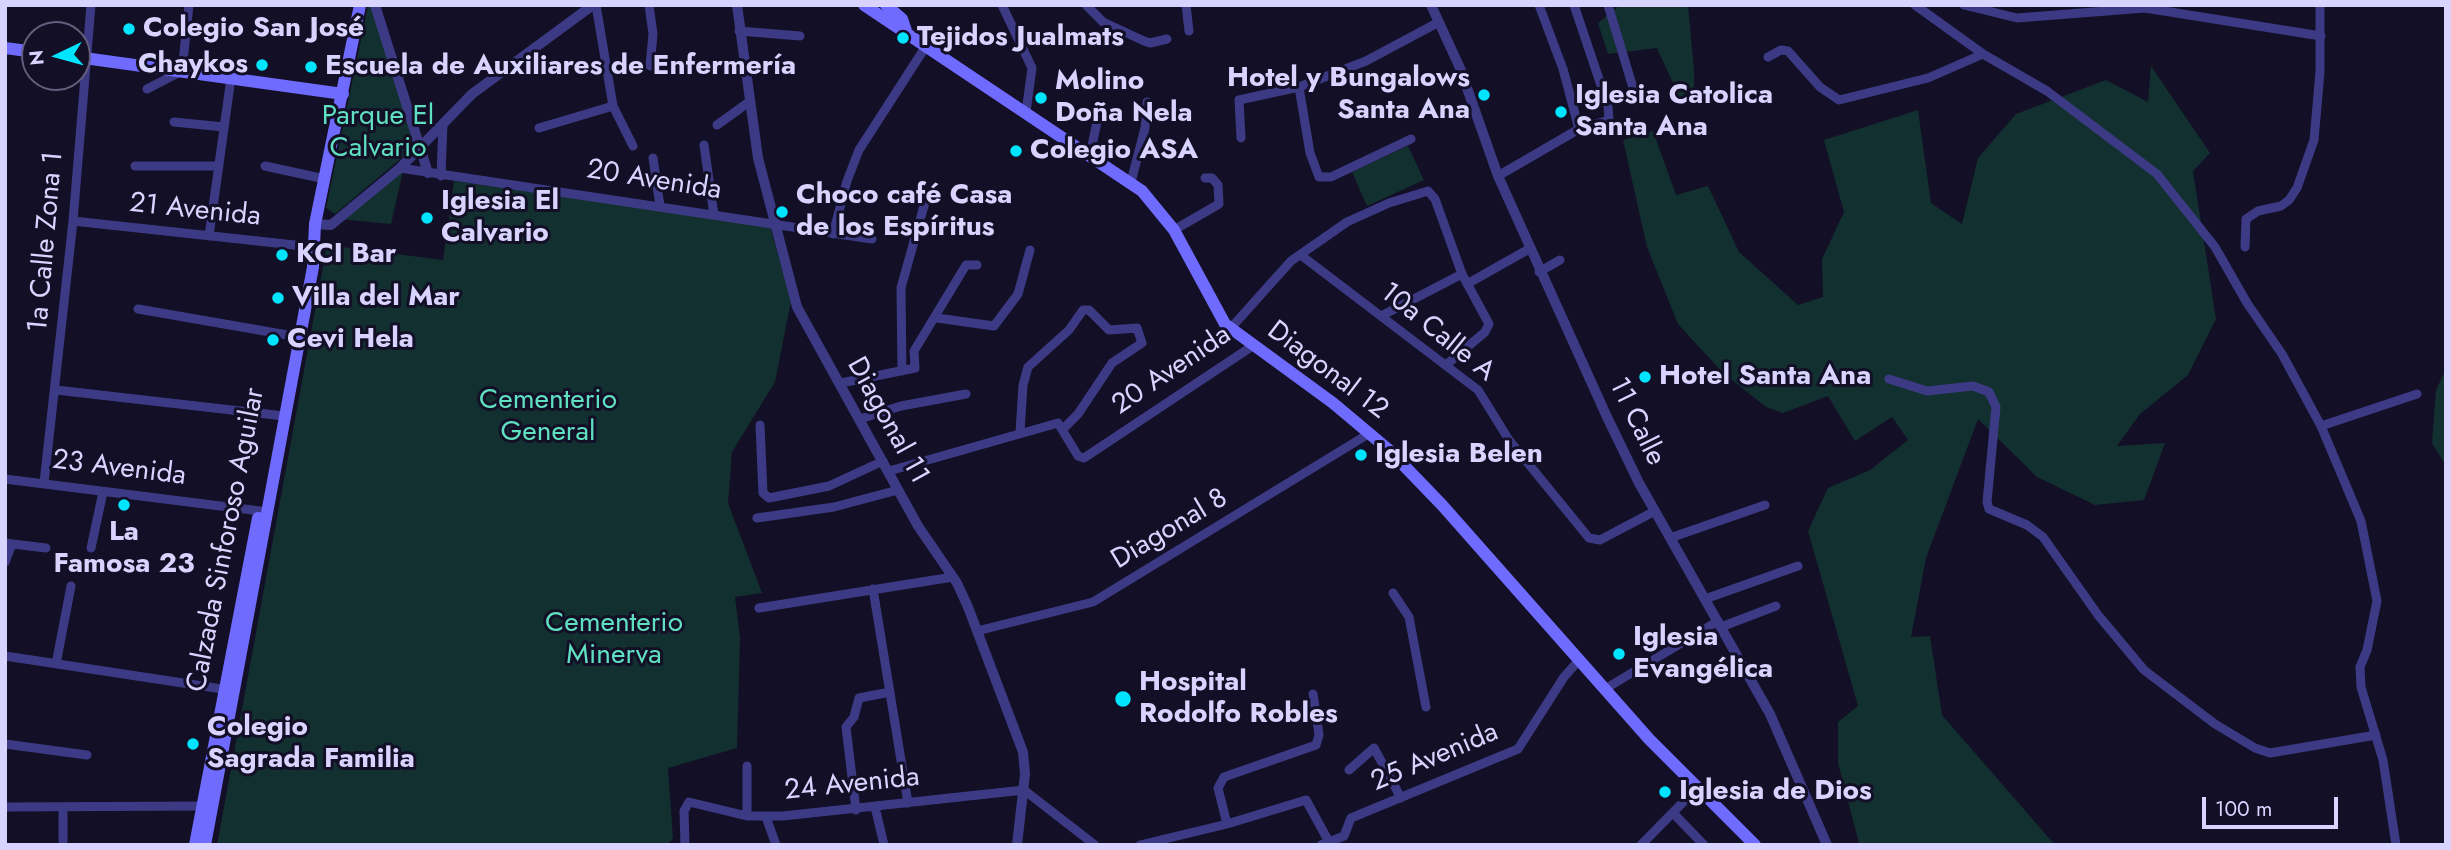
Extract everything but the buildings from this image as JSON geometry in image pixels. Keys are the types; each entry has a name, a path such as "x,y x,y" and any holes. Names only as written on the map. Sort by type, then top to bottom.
{"main road":[{"name":"Calzada Sinforoso Aguilar","path":"205,845 208,806 228,690 295,337 313,267 316,224 360,5"},
{"name":"Diagonal 12","path":"864,5 1131,182 1154,202 1174,230 1211,302 1230,329 1370,433 1442,505 1696,789 1755,845"},
{"name":"Diagonal 12","path":"886,5 902,19 906,31"},
{"path":"91,59 343,94"},
{"name":"Calzada Sinforoso Aguilar","path":"195,845 208,806"}],"street":[{"path":"147,89 182,71 189,5"},
{"path":"375,5 428,173"},
{"path":"316,224 331,225 400,169 472,94 595,5 614,106 633,146"},
{"path":"649,5 653,34 650,66"},
{"name":"Diagonal 11","path":"737,5 749,102 775,226 797,307 898,490 953,577 977,631 1021,744 1024,790 1017,845"},
{"path":"1086,5 1096,18 1150,43 1167,39"},
{"path":"1186,5 1189,30"},
{"name":"11 Calle","path":"1431,5 1539,272 1622,448 1784,743 1827,845"},
{"path":"1539,5 1563,69 1579,129"},
{"path":"1498,176 1579,129 1609,120 1608,106 1574,5"},
{"path":"1608,5 1637,101"},
{"path":"1915,5 1983,54 2048,91 2157,174 2215,247 2247,303 2282,354 2321,426 2361,521 2377,601 2367,650 2360,667 2361,687 2376,735 2396,845"},
{"path":"1964,5 2017,18 2145,8 2321,36"},
{"path":"2245,247 2246,219 2258,211 2281,206 2298,188 2314,140 2321,36 2320,5"},
{"path":"1004,6 1032,68 1026,112"},
{"path":"1241,138 1236,104 1239,100 1299,87 1366,61 1439,22"},
{"path":"739,31 800,36"},
{"path":"833,234 847,180 859,150 926,46"},
{"path":"1768,57 1781,50 1788,51 1819,87 1839,100 1928,78 1983,54"},
{"path":"209,236 230,78"},
{"path":"1299,87 1310,153 1319,177 1331,177 1411,139"},
{"name":"1a Calle Zona 1","path":"44,483 73,221 80,91"},
{"path":"717,125 749,102"},
{"path":"1131,182 1145,128 1147,102"},
{"path":"539,128 614,106"},
{"path":"1090,155 1098,117"},
{"path":"174,122 224,127"},
{"path":"441,176 443,123"},
{"path":"704,145 714,215"},
{"path":"653,158 660,206"},
{"path":"135,166 219,166"},
{"path":"265,166 326,179"},
{"name":"20 Avenida","path":"400,169 872,239"},
{"path":"1174,230 1219,204 1218,185 1212,178 1205,178"},
{"path":"1230,329 1287,264 1347,222 1389,203 1427,191 1436,199 1462,274 1489,327 1446,365"},
{"path":"902,371 901,288 927,195"},
{"name":"21 Avenida","path":"73,221 313,247"},
{"path":"1467,284 1529,249"},
{"path":"937,318 994,326 1018,294 1030,250"},
{"name":"10a Calle A","path":"1302,256 1480,393 1509,440 1585,536 1600,540 1655,511"},
{"path":"1539,272 1560,260"},
{"path":"841,383 915,368 914,351 937,318 966,265 977,265"},
{"path":"1381,316 1462,274"},
{"path":"138,309 295,337"},
{"path":"760,425 763,493 769,498 829,486 886,466 1058,423 1063,429 1075,418 1112,363 1142,343 1136,328 1109,330 1089,310 1083,310 1069,330 1028,367 1023,385 1020,432"},
{"name":"20 Avenida","path":"1063,429 1080,458 1115,439 1254,345"},
{"path":"1889,379 1927,391 1973,386 1989,392 1996,407 1987,502 1989,509 2027,525 2043,537 2098,615 2144,670 2215,724 2255,748 2270,753 2376,735"},
{"path":"56,390 280,416"},
{"path":"860,419 901,406 967,394"},
{"path":"2321,426 2417,394"},
{"name":"Diagonal 8","path":"977,631 1093,602 1370,433"},
{"name":"23 Avenida","path":"5,479 264,511"},
{"path":"757,518 834,507 898,490"},
{"path":"91,548 103,492"},
{"path":"1671,538 1765,505"},
{"path":"5,562 8,543 46,548"},
{"path":"1705,599 1798,566"},
{"path":"759,607 953,577"},
{"path":"56,664 71,586"},
{"path":"873,589 908,803"},
{"path":"1393,593 1409,617 1426,707"},
{"path":"1605,689 1719,624 1776,606"},
{"path":"5,656 228,690"},
{"name":"25 Avenida","path":"1325,843 1344,836 1352,818 1518,749 1564,677 1579,660"},
{"path":"856,810 846,727 854,717 859,698 890,692"},
{"path":"1227,824 1218,788 1224,777 1315,745 1318,735 1313,694"},
{"path":"5,744 88,755"},
{"path":"1349,770 1374,748 1401,798"},
{"path":"747,766 747,816"},
{"path":"1641,845 1696,789"},
{"path":"1024,790 1095,845"},
{"name":"24 Avenida","path":"685,845 687,802 747,816 766,817 856,810 1024,790"},
{"path":"1140,845 1227,824 1307,800 1325,843"},
{"path":"5,807 208,806"},
{"path":"63,807 63,845"},
{"path":"874,807 884,845"},
{"path":"1673,813 1704,845"},
{"path":"766,817 776,845"}],"green space":[{"name":"Parque El Calvario","path":"374,5 414,136 411,150 335,214 326,208 368,6"},
{"path":"1620,5 1688,5 1694,99 1682,103 1657,48 1608,54 1598,23"},
{"path":"2151,66 2210,153 2193,171 2216,319 2188,375 2140,414 2117,446 2165,443 2144,500 2095,505 2037,477 1978,419 1926,558 1911,637 1930,636 1942,715 2055,845 1859,843 1838,763 1838,722 1858,706 1808,531 1828,488 1870,470 1908,440 1892,417 1855,441 1828,396 1783,413 1766,407 1722,372 1678,324 1647,247 1623,140 1653,131 1676,195 1708,186 1739,252 1798,305 1823,297 1822,259 1844,212 1824,140 1918,110 1931,203 1962,224 1978,158 2016,114 2106,80 2148,102"},
{"path":"1408,146 1424,180 1367,206 1352,172"},
{"path":"403,171 391,224 338,219"},
{"name":"Cementerio General","path":"454,181 770,226 791,301 775,382 732,452 728,503 762,593 735,597 740,638 737,748 668,768 673,838 667,845 217,845 327,245 443,260"},
{"path":"2446,369 2446,466 2432,443 2436,390"}],"place":[{"name":"Colegio San José","path":"129,29"},
{"name":"Tejidos Jualmats","path":"903,38"},
{"name":"Chaykos","path":"262,65"},
{"name":"Escuela de Auxiliares de Enfermería","path":"311,67"},
{"name":"Hotel y Bungalows Santa Ana","path":"1484,95"},
{"name":"Molino Doña Nela","path":"1041,98"},
{"name":"Iglesia Catolica Santa Ana","path":"1561,112"},
{"name":"Colegio ASA","path":"1016,151"},
{"name":"Choco café Casa de los Espíritus","path":"782,212"},
{"name":"Iglesia El Calvario","path":"427,218"},
{"name":"KCI Bar","path":"282,255"},
{"name":"Villa del Mar","path":"278,298"},
{"name":"Cevi Hela","path":"273,340"},
{"name":"Hotel Santa Ana","path":"1645,377"},
{"name":"Iglesia Belen","path":"1361,455"},
{"name":"La Famosa 23","path":"124,505"},
{"name":"Iglesia Evangélica","path":"1619,654"},
{"name":"Hospital Rodolfo Robles","path":"1123,699"},
{"name":"Colegio Sagrada Familia","path":"193,744"},
{"name":"Iglesia de Dios","path":"1665,792"}],"park label":[{"name":"Cementerio Minerva","path":"614,640"}]}
